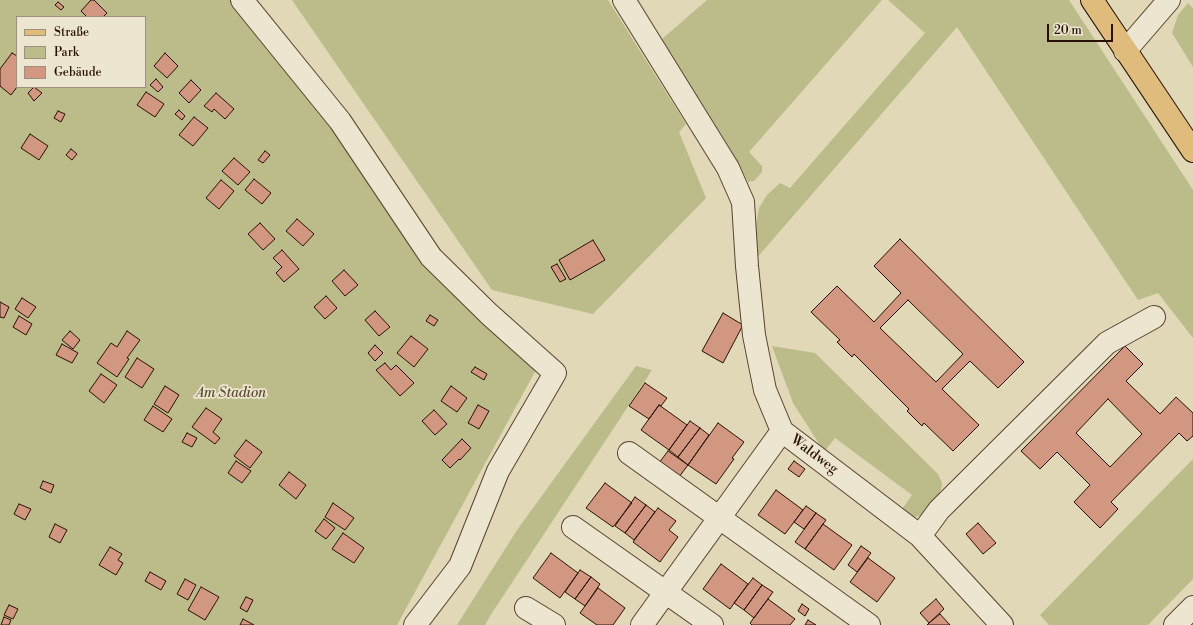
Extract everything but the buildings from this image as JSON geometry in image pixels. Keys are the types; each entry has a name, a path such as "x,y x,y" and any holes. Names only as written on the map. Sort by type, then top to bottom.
{"main road":[{"path":"1092,0 1193,151"}],"street":[{"path":"242,0 340,121 431,257 489,314 555,373 498,471 460,566 415,625"},
{"path":"624,0 728,168 743,202 747,266 754,335 765,390 782,432"},
{"path":"1125,51 1169,0"},
{"path":"920,536 939,510 1106,343 1154,317"},
{"name":"Waldweg","path":"642,625 782,432 920,536 1002,625"},
{"path":"629,453 869,625"},
{"path":"573,527 712,625"},
{"path":"1175,625 1193,607"},
{"path":"526,608 554,625"}],"green space":[{"name":"Am Stadion","path":"0,0 230,0 335,128 421,264 536,370 397,625 0,625"},
{"path":"292,0 608,0 686,124 679,132 706,198 593,314 492,290"},
{"path":"707,0 882,0 749,152 762,166 762,172 754,181 748,182 731,150 662,39"},
{"path":"888,0 1069,0 1193,190 1193,338 1158,293 1138,300 957,27 755,260 755,229 759,208 767,195 780,183 790,188 925,33"},
{"path":"1188,3 1193,8 1193,67 1172,33 1178,15"},
{"path":"772,346 815,353 938,474 942,483 941,490 937,498 922,515 915,517 902,509 912,495 835,438 825,451 823,450 793,403"},
{"path":"636,366 652,370 485,625 457,625 517,530"},
{"path":"1193,459 1193,579 1148,625 1049,625 1040,615"}]}
